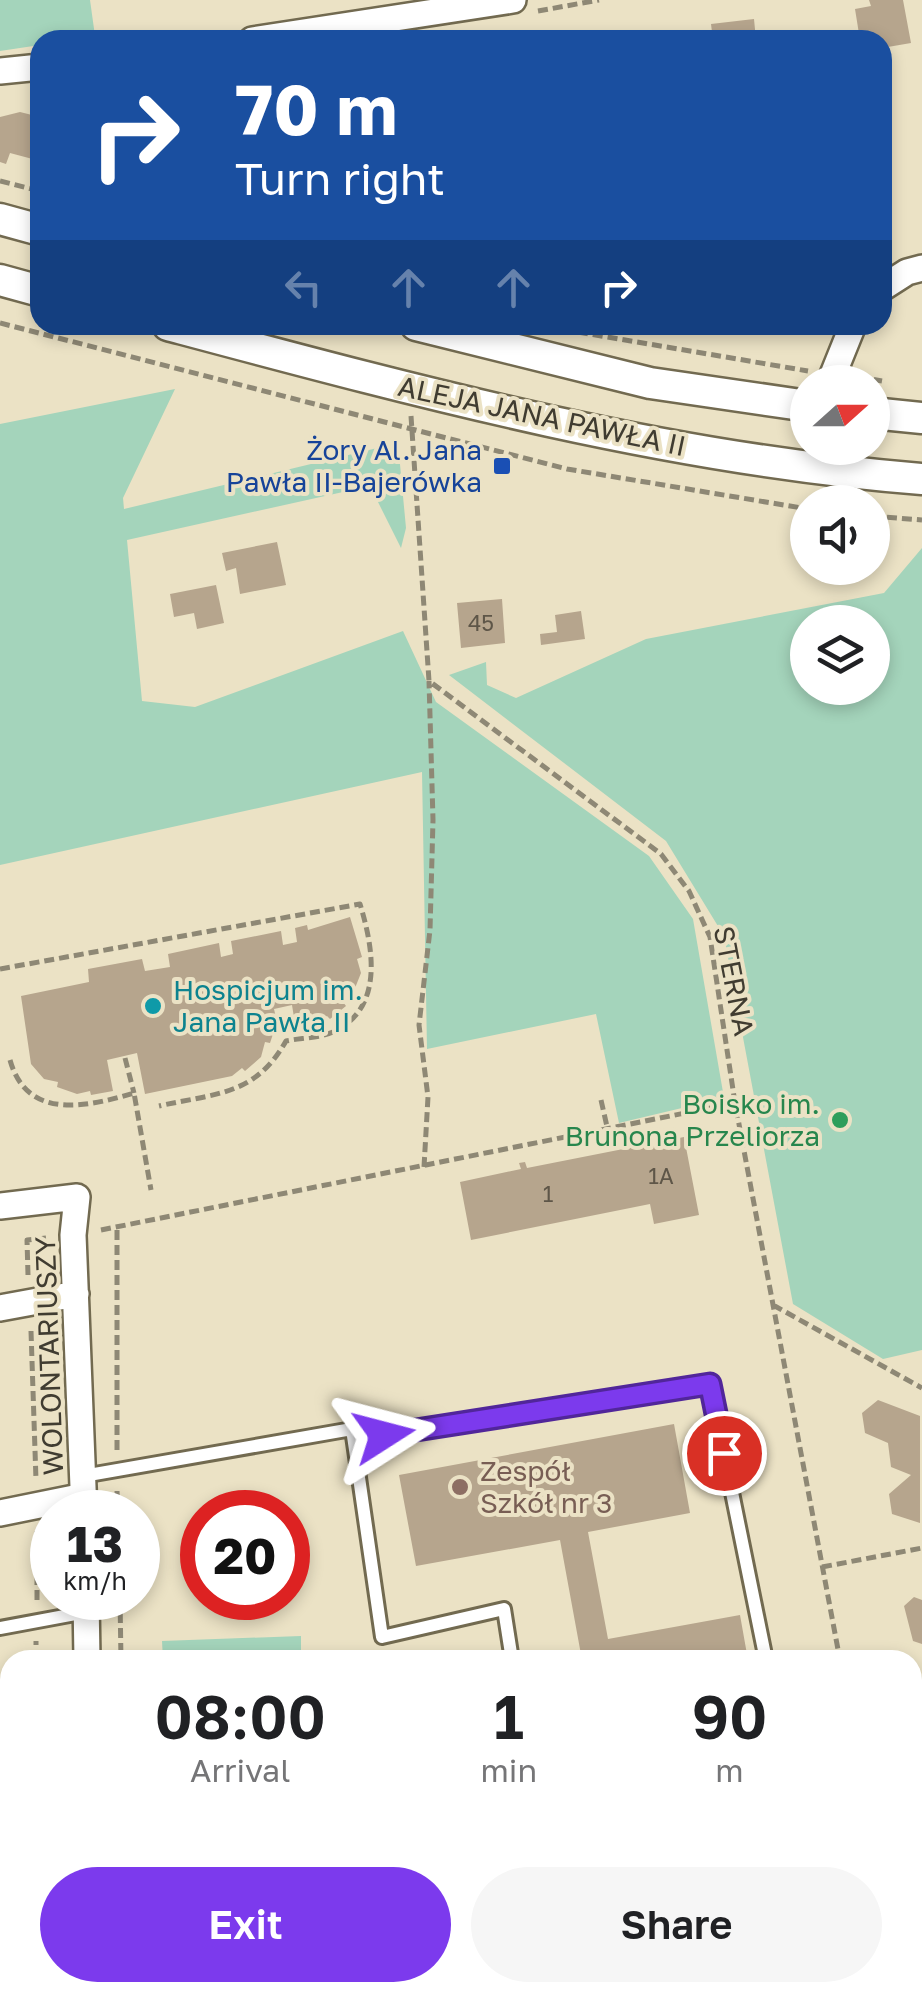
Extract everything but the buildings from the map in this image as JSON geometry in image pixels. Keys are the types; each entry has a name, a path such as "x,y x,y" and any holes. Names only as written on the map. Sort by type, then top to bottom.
{"street":[{"path":"309,30 451,5 513,0"},
{"path":"0,71 30,68"},
{"path":"0,219 30,227"},
{"path":"892,282 922,268"},
{"path":"0,280 30,288"},
{"name":"ALEJA JANA PAWŁA II","path":"207,335 512,414 823,471 922,479"},
{"name":"ALEJA JANA PAWŁA II","path":"457,335 650,382 790,403"},
{"path":"836,365 849,335"},
{"path":"890,415 922,418"},
{"name":"WOLONTARIUSZY","path":"0,1206 77,1196 73,1235 84,1490"},
{"path":"0,1308 76,1294"},
{"path":"0,1513 30,1507"},
{"path":"86,1620 87,1650"}],"lane":[{"path":"91,1490 117,1470 352,1429 384,1435 710,1384 764,1650"},
{"path":"352,1429 382,1637 504,1609 510,1650"},
{"path":"0,1628 39,1620"}],"path":[{"path":"0,181 30,188"},
{"path":"0,323 30,332"},
{"path":"42,335 567,469 790,506"},
{"path":"597,335 790,370"},
{"path":"414,429 429,681 433,838 430,930 419,1025 428,1097 424,1166"},
{"path":"890,517 922,520"},
{"name":"STERNA","path":"429,681 661,854 689,891 710,937 735,1102 838,1650"},
{"path":"0,969 360,904 374,964 369,989 355,1013 334,1032 286,1041 263,1076 241,1086 159,1106"},
{"path":"126,1058 151,1190"},
{"path":"10,1060 15,1080 30,1095 55,1103 87,1107 134,1092"},
{"path":"601,1100 608,1130"},
{"path":"36,1490 26,1240 117,1227 735,1102"},
{"path":"117,1227 117,1490"},
{"path":"773,1305 922,1388"},
{"path":"821,1567 922,1548"},
{"path":"121,1620 122,1650"},
{"path":"36,1621 36,1650"}],"green space":[{"path":"0,0 90,0 94,30 30,30 30,46 0,51"},
{"path":"175,389 123,498 124,509 398,443 406,528 401,548 370,486 127,540 142,701 195,707 403,631 436,702 649,856 693,919 724,1098 619,1123 596,1014 427,1049 422,772 0,865 0,424"},
{"name":"Boisko im. Brunona Przeliorza","path":"922,548 922,1350 883,1359 793,1304 724,936 666,841 449,675 486,662 487,685 516,698 646,639 790,611 790,705 890,705 890,605 822,605 884,593"},
{"path":"301,1636 301,1650 162,1650 162,1641"}],"place":[{"name":"Żory Al. Jana Pawła II-Bajerówka","path":"502,466"},
{"name":"Hospicjum im. Jana Pawła II","path":"153,1006"},
{"name":"Boisko im. Brunona Przeliorza","path":"840,1120"},
{"name":"Zespół Szkół nr 3","path":"460,1487"}],"route":[{"path":"384,1435 710,1384 724,1453"}]}
